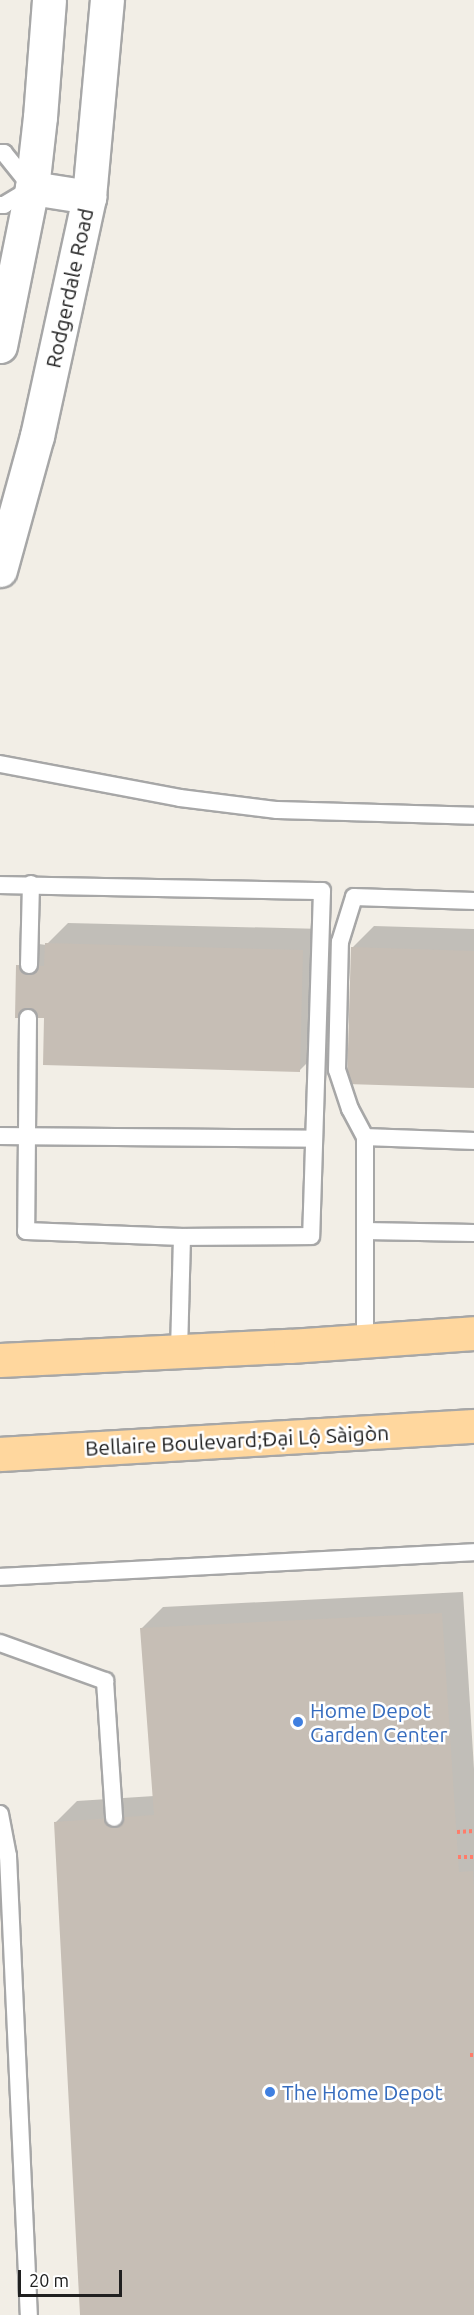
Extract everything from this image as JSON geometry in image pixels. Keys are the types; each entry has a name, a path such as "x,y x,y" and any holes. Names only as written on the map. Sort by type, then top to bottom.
{"main road":[{"path":"0,1360 366,1341 474,1333"},
{"name":"Bellaire Boulevard;Đại Lộ Sàigòn","path":"0,1454 474,1426"}],"street":[{"path":"0,346 32,188 49,0"},
{"name":"Rodgerdale Road","path":"0,570 39,427 89,197 107,0"},
{"path":"32,188 89,197"}],"lane":[{"path":"0,153 4,153 32,188 4,205 0,205"},
{"path":"0,764 180,798 277,810 474,816"},
{"path":"29,965 31,884"},
{"path":"0,885 322,891 311,1236 182,1237 26,1230 25,1136 28,1018"},
{"path":"366,1341 365,1137 350,1109 338,1070 340,942 354,897 474,901"},
{"path":"0,1136 314,1139"},
{"path":"365,1137 474,1141"},
{"path":"365,1231 474,1233"},
{"path":"179,1351 182,1237"},
{"path":"0,1577 474,1552"},
{"path":"0,1643 105,1681 114,1818"},
{"path":"0,1814 8,1856 30,2315"}],"path":[{"path":"457,1832 474,1831"},
{"path":"458,1857 474,1857"}],"building":[{"path":"45,943 303,950 300,1072 43,1065 44,1018 15,1018 16,965 44,966"},
{"path":"351,947 474,951 474,1088 347,1084"},
{"name":"The Home Depot","path":"442,1613 459,1872 473,1871 474,1891 474,2315 80,2315 54,1822 154,1815 140,1628"}],"place":[{"name":"Home Depot Garden Center","path":"298,1722"},
{"name":"The Home Depot","path":"270,2092"}]}
